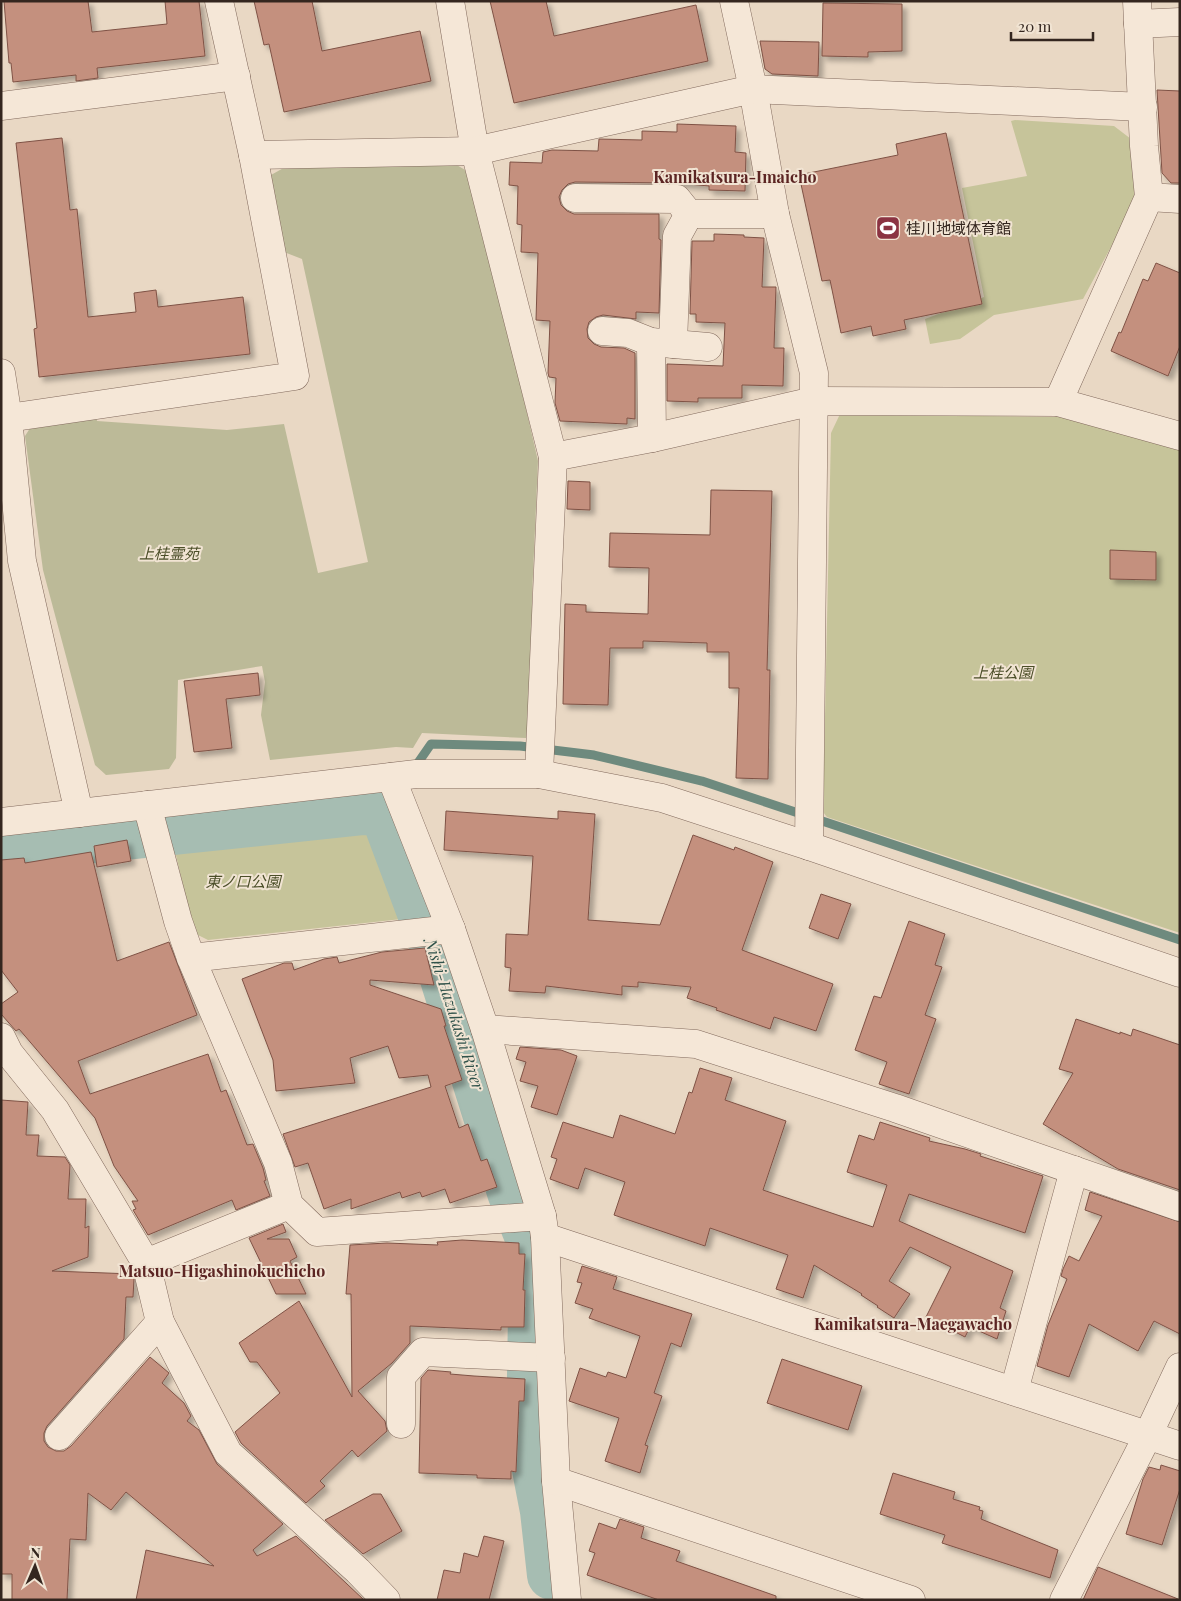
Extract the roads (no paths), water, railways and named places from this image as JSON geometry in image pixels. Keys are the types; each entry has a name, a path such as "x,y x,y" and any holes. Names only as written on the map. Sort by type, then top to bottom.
{"street":[{"path":"8,418 295,376 253,155 219,1"},
{"path":"450,1 475,151 553,458 540,758"},
{"path":"734,1 753,89 775,214 814,373 809,827"},
{"path":"1058,402 1149,197 1144,146 1138,12 1180,22"},
{"path":"1,106 236,76"},
{"path":"253,155 475,151 753,89 1143,107"},
{"path":"1149,197 1180,199"},
{"path":"575,198 677,200 689,214 775,214"},
{"path":"652,438 662,343 678,236 689,214"},
{"path":"602,331 628,332 662,343 708,347"},
{"path":"2,377 8,418 12,562 78,813"},
{"path":"553,458 652,438 814,401 1058,402 1180,436"},
{"path":"1,822 78,813 152,823 391,777 540,758 662,798 809,827 1180,972"},
{"path":"391,777 436,931 485,1029 532,1222 538,1358 556,1481 566,1600"},
{"path":"152,823 178,922 191,958 278,1163 289,1205 317,1232 532,1222 1014,1391 1180,1446"},
{"path":"191,958 436,931"},
{"path":"485,1029 696,1044 895,1108 1180,1207"},
{"path":"4,1051 55,1110 146,1263 160,1322 228,1453 358,1571 386,1600"},
{"path":"1014,1391 1074,1170"},
{"path":"146,1263 289,1205"},
{"path":"59,1436 160,1322"},
{"path":"401,1424 401,1377 423,1352 538,1358"},
{"path":"1064,1600 1148,1435 1180,1367"},
{"path":"556,1481 911,1600"}],"waterway":[{"path":"413,770 431,744 520,746 594,755 702,781 1180,940"},
{"path":"384,811 394,797"},
{"name":"Nishi-Hazukashi River","path":"1,848 364,810 384,811 435,947 512,1192 534,1248 531,1438 545,1511 552,1575"}],"place":[{"name":"桂川地域体育館","path":"888,228"}],"district":[{"name":"Kamikatsura-Imaicho","path":"735,176"},
{"name":"Matsuo-Higashinokuchicho","path":"222,1270"},
{"name":"Kamikatsura-Maegawacho","path":"913,1323"}],"park label":[{"name":"上桂霊苑","path":"169,553"},
{"name":"上桂公園","path":"1003,672"},
{"name":"東ノ口公園","path":"243,881"}]}
